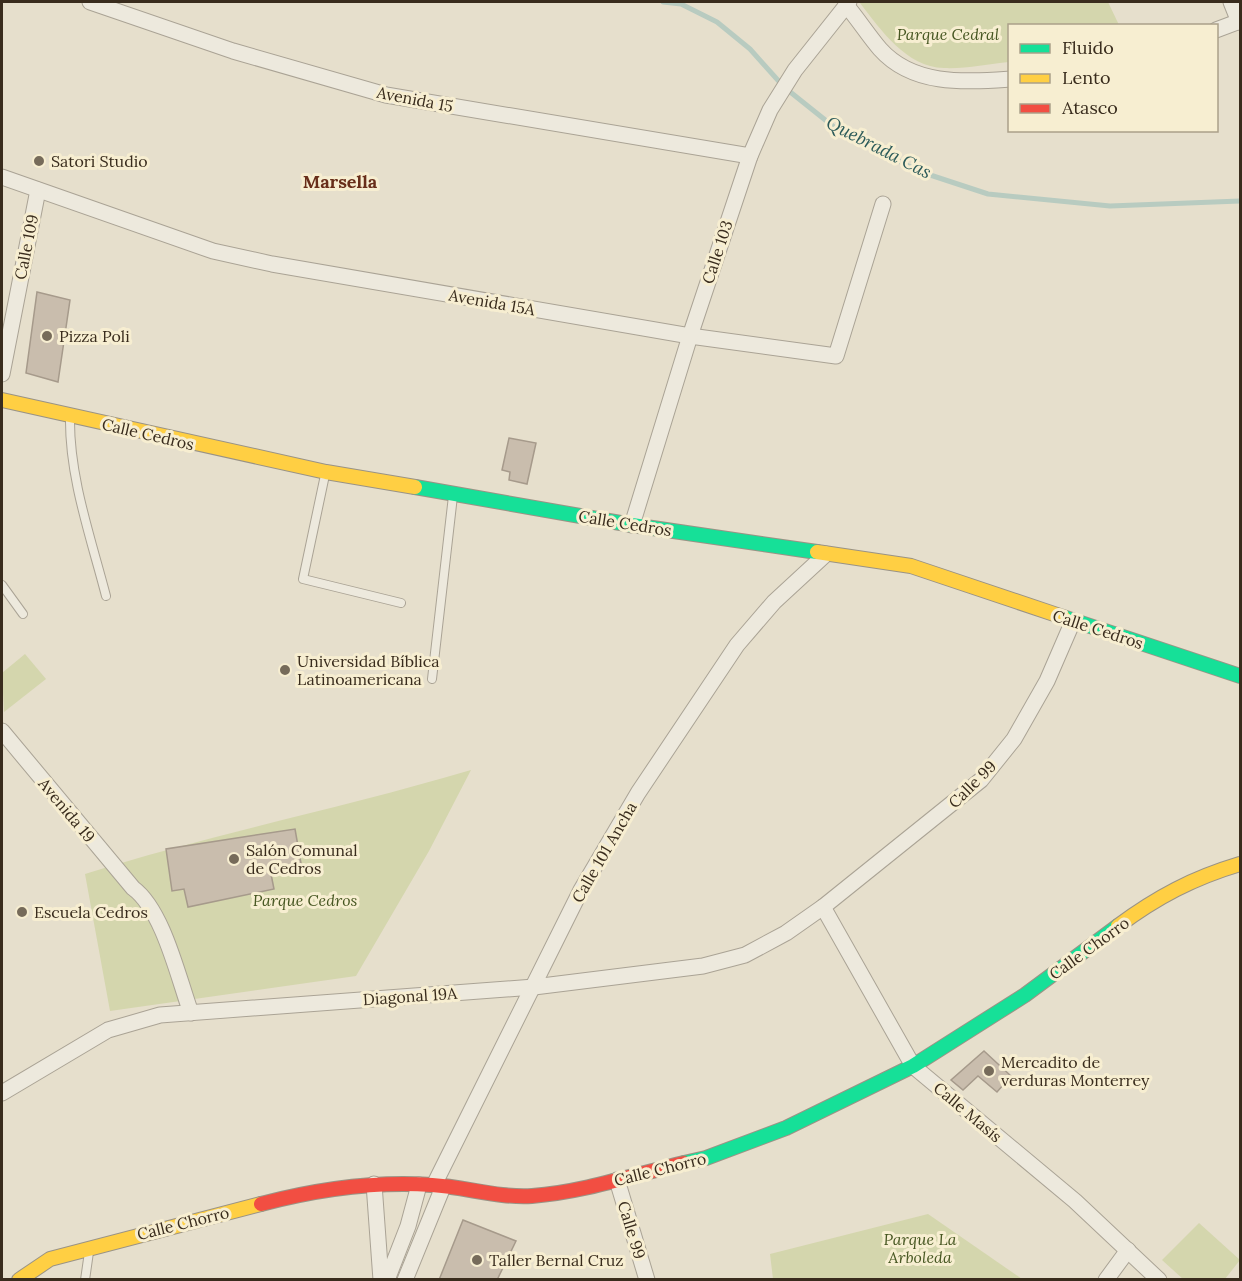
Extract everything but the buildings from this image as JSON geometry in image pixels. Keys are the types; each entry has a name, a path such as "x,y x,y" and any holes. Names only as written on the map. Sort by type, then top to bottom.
{"street":[{"name":"Avenida 15","path":"90,2 233,51 386,95 750,156"},
{"path":"1218,29 1240,21 1230,2"},
{"name":"Calle 103","path":"632,525 690,336 750,156 770,110 795,70 848,3"},
{"path":"848,3 881,51 908,70 938,81 1008,79"},
{"name":"Avenida 15A","path":"2,177 223,254 690,336 836,356 883,204"},
{"name":"Calle 109","path":"2,374 38,190"},
{"name":"Calle Cedros","path":"2,400 70,417 326,472 632,525 911,566 1240,676"},
{"name":"Calle 101 Ancha","path":"432,1186 581,890 638,793 737,645 774,602 826,554"},
{"name":"Calle 99","path":"823,907 981,780 1019,730 1047,681 1073,621"},
{"name":"Avenida 19","path":"2,731 133,888 145,897 161,931 190,1013"},
{"name":"Calle Chorro","path":"19,1280 50,1259 89,1247 311,1191 374,1184 432,1186 495,1195 531,1196 617,1180 706,1158 786,1128 913,1066 1025,995 1140,910 1200,876 1240,864"},
{"name":"Diagonal 19A","path":"2,1093 108,1030 160,1015 534,987 703,966 735,958 786,933 823,907"},
{"name":"Calle Masís","path":"823,907 913,1066 1075,1201 1159,1280"},
{"name":"Calle 99","path":"617,1180 647,1280"},
{"path":"374,1184 381,1280"},
{"path":"387,1280 408,1226 432,1186"},
{"path":"405,1280 432,1186"},
{"path":"1106,1280 1128,1250"}],"lane":[{"path":"70,417 70,441 79,490 106,596"},
{"path":"326,472 303,579 401,603"},
{"path":"432,679 454,494"},
{"path":"2,585 23,614"},
{"path":"85,1280 89,1247"}],"green space":[{"name":"Parque Cedral","path":"1108,2 1119,24 1008,24 1008,62 944,68 930,66 906,54 886,35 860,3"},
{"path":"25,654 46,679 4,712 2,673"},
{"name":"Parque Cedros","path":"471,770 429,851 356,976 110,1011 85,874 181,846"},
{"name":"Parque La Arboleda","path":"928,1214 1022,1279 773,1279 770,1254"},
{"path":"1199,1223 1240,1260 1225,1279 1183,1279 1162,1260"}],"waterway":[{"name":"Quebrada Cas","path":"663,2 681,4 717,22 750,49 784,87 834,127 918,171 988,194 1110,206 1240,201"}],"traffic: fast":[{"path":"415,487 632,525 817,552"},
{"path":"1063,617 1240,676"},
{"path":"684,1163 706,1158 786,1128 913,1066 1025,995 1118,926"}],"traffic: slow":[{"path":"2,400 326,472 415,487"},
{"path":"817,552 911,566 1063,617"},
{"path":"1118,926 1176,889 1240,864"},
{"path":"19,1280 50,1259 261,1204"}],"traffic: jam":[{"path":"261,1204 325,1190 389,1184 432,1185 532,1196 589,1187 684,1163"}],"place":[{"name":"Satori Studio","path":"39,161"},
{"name":"Pizza Poli","path":"47,336"},
{"name":"Universidad Bíblica Latinoamericana","path":"285,670"},
{"name":"Salón Comunal de Cedros","path":"234,859"},
{"name":"Escuela Cedros","path":"22,912"},
{"name":"Mercadito de verduras Monterrey","path":"989,1071"},
{"name":"Taller Bernal Cruz","path":"477,1260"}],"district":[{"name":"Marsella","path":"340,181"}]}
